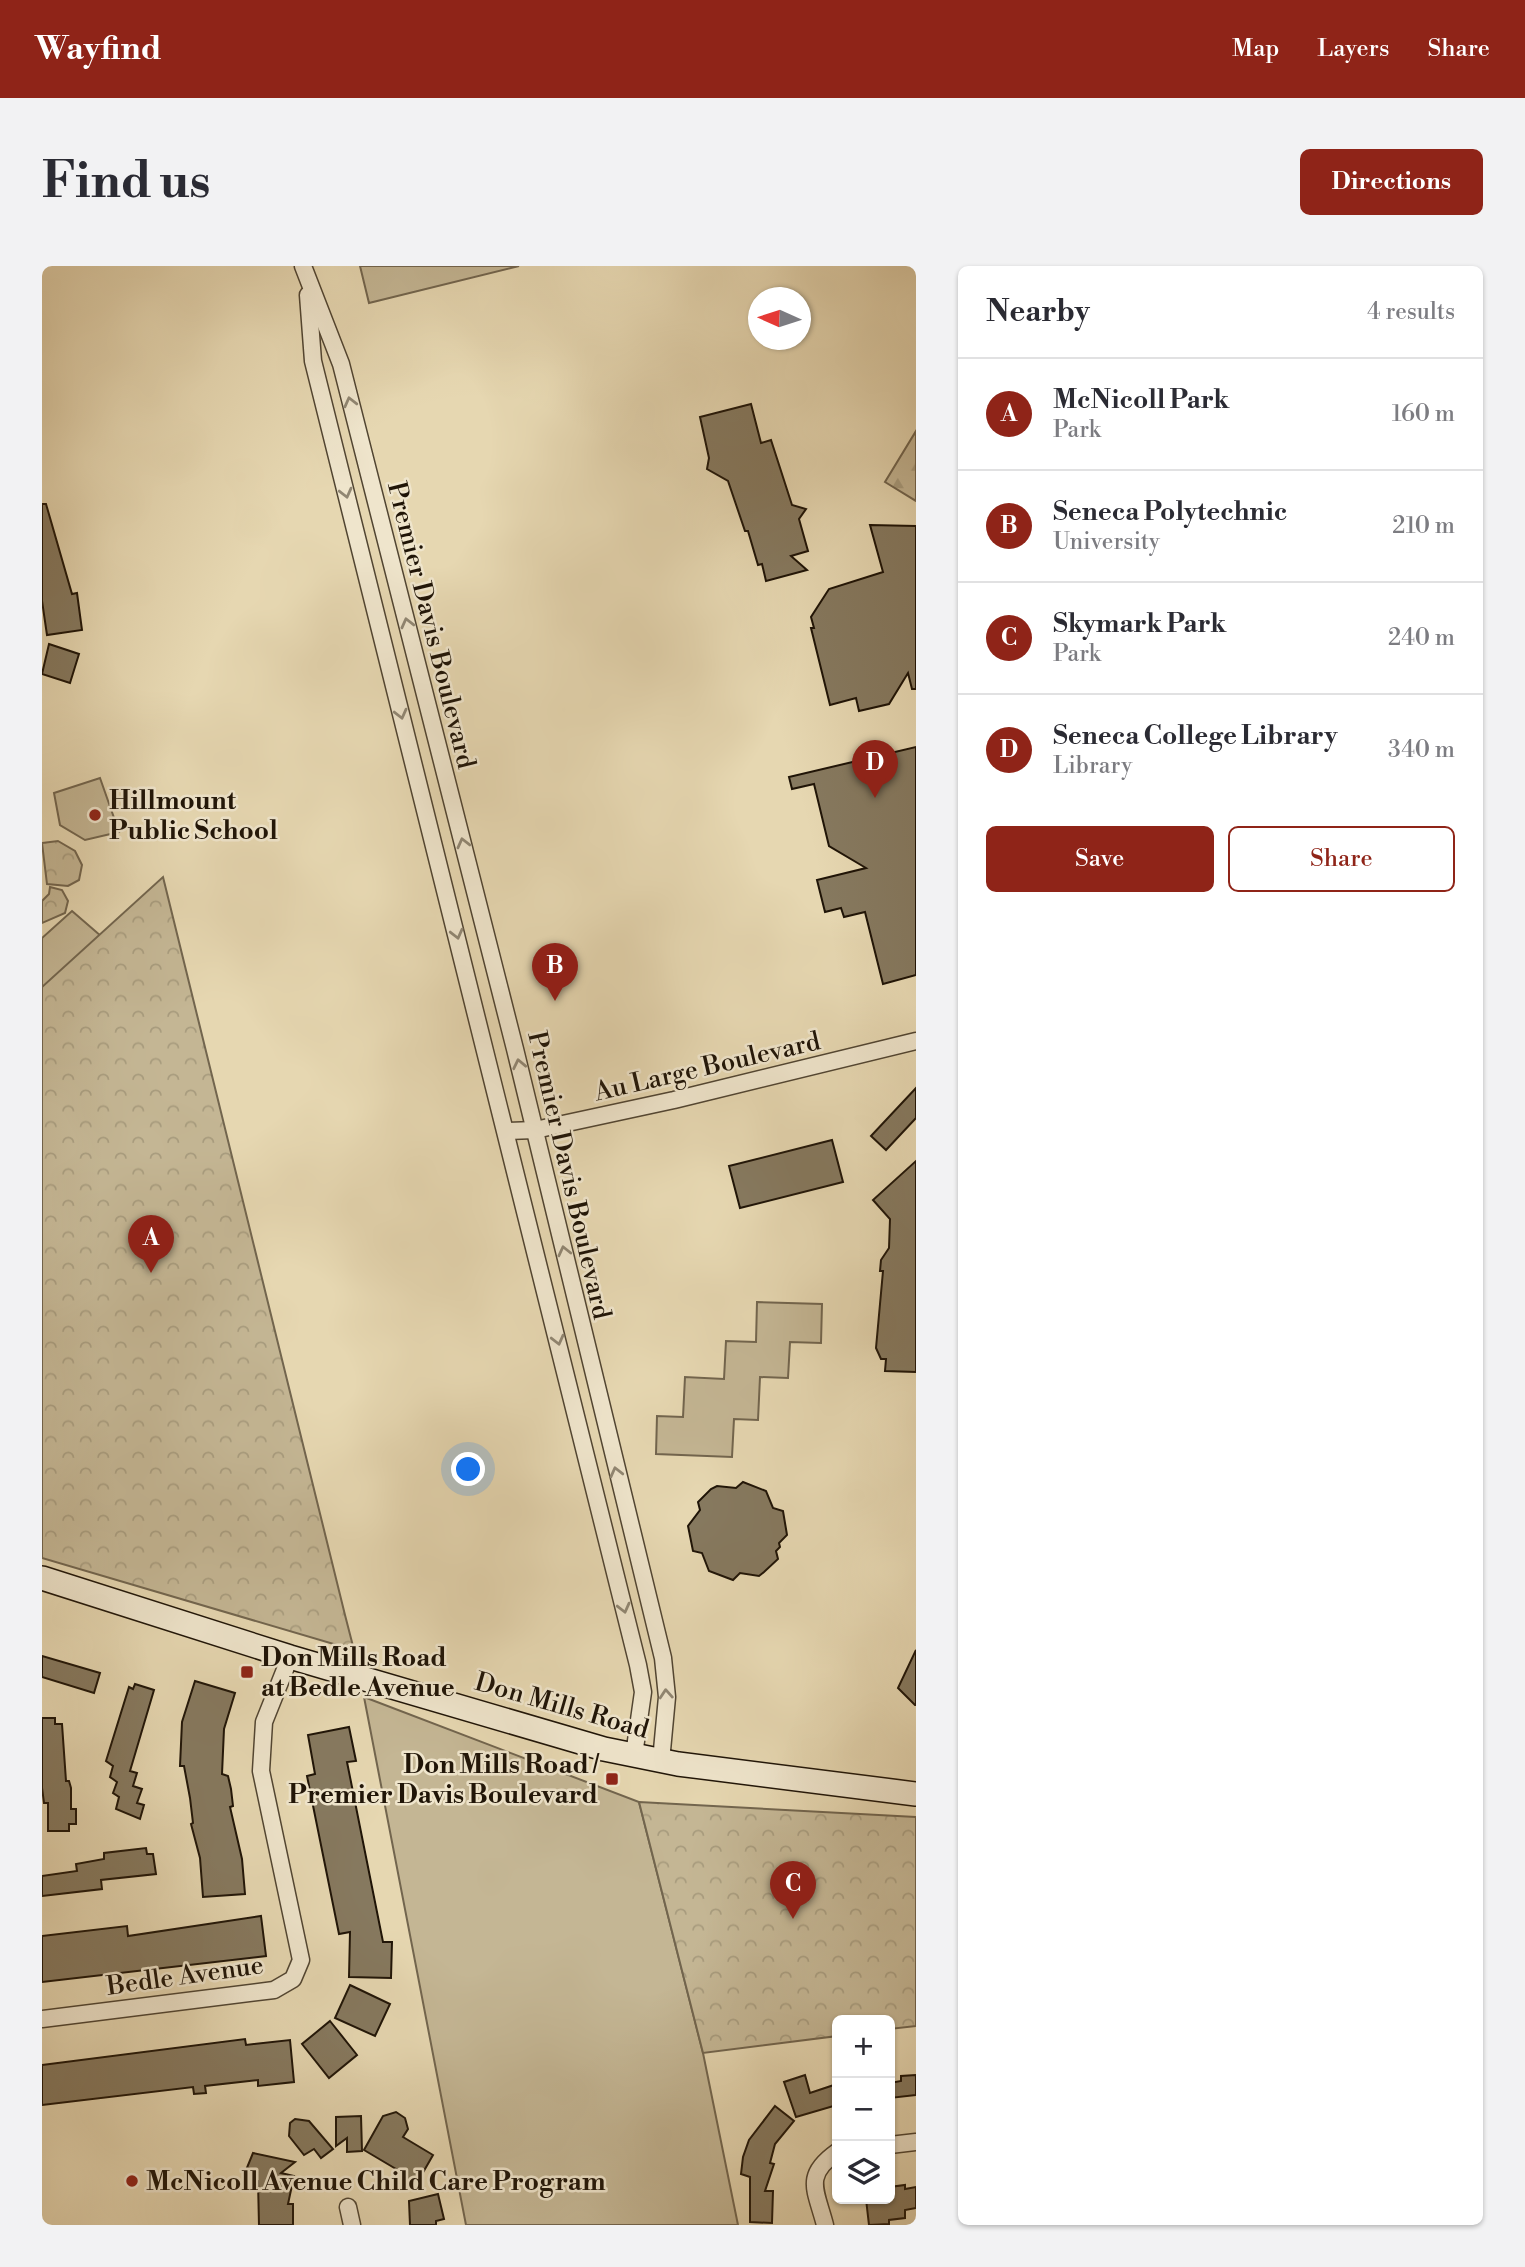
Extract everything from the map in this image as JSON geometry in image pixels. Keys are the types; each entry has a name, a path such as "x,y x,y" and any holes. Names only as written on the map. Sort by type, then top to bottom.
{"main road":[{"name":"Don Mills Road","path":"42,1578 290,1657 604,1749 661,1761 916,1794"}],"street":[{"name":"Premier Davis Boulevard","path":"305,274 338,356 535,1130 663,1658 667,1697 661,1761"},
{"name":"Premier Davis Boulevard","path":"305,274 313,360 638,1665 643,1692 634,1755"},
{"name":"Au Large Boulevard","path":"507,1131 535,1130 916,1041"},
{"name":"Bedle Avenue","path":"42,2019 274,1990 293,1979 300,1960 261,1771 264,1722 290,1657"},
{"path":"895,2144 916,2142"},
{"path":"825,2225 814,2180 820,2164 832,2156"},
{"path":"348,2207 352,2225"}],"green space":[{"path":"360,266 519,266 369,303"},
{"path":"916,431 916,501 885,482"},
{"path":"100,778 119,832 85,840 60,825 54,793"},
{"path":"58,841 75,851 82,865 79,880 68,886 47,884 42,843"},
{"path":"163,877 354,1650 42,1558 42,987"},
{"path":"50,887 62,890 68,901 65,913 42,923 42,901 49,894"},
{"path":"72,911 146,975 42,1026 42,938"},
{"path":"757,1302 822,1304 821,1343 790,1342 788,1378 760,1377 758,1420 734,1419 732,1457 656,1454 657,1416 683,1417 685,1377 724,1379 726,1341 756,1342"},
{"path":"364,1697 639,1802 703,2053 738,2225 466,2225"},
{"path":"639,1802 916,1817 916,2026 895,2028 895,2015 832,2015 832,2037 703,2053"}],"building":[{"path":"751,404 761,443 771,440 792,505 806,509 799,519 808,551 791,556 807,570 766,581 762,564 758,565 728,481 707,469 709,458 700,417"},
{"path":"42,504 46,504 72,594 77,593 82,630 47,635 42,601"},
{"path":"870,525 916,526 916,689 912,689 908,673 889,704 859,711 856,698 830,705 811,628 814,628 811,617 829,589 883,572"},
{"path":"49,644 79,654 70,683 42,674"},
{"path":"916,747 916,975 883,984 865,912 844,917 841,908 825,912 817,880 866,868 829,846 814,784 792,789 789,777"},
{"path":"916,1088 916,1118 886,1150 871,1136"},
{"path":"832,1140 843,1182 740,1208 729,1166"},
{"path":"916,1161 916,1372 885,1371 886,1359 881,1359 876,1348 883,1271 880,1271 881,1260 889,1248 890,1219 873,1200"},
{"path":"743,1482 766,1491 773,1508 783,1511 787,1535 776,1551 778,1559 764,1572 759,1576 740,1573 733,1580 709,1571 702,1553 693,1551 688,1526 700,1510 698,1502 711,1489 717,1486 736,1488"},
{"path":"916,1650 916,1705 915,1705 898,1688"},
{"path":"42,1656 100,1673 94,1693 42,1677"},
{"path":"195,1681 235,1693 224,1729 222,1774 228,1776 231,1789 233,1806 230,1807 242,1859 245,1894 203,1897 200,1858 191,1824 190,1798 184,1766 180,1766 182,1722"},
{"path":"135,1684 154,1690 130,1771 137,1773 133,1786 142,1789 137,1803 144,1805 140,1819 116,1809 119,1797 113,1793 117,1782 110,1777 113,1766 106,1761 129,1687 133,1689"},
{"path":"42,1718 55,1718 55,1724 62,1724 66,1781 69,1781 71,1788 71,1809 76,1809 76,1824 69,1824 69,1831 48,1831 48,1803 44,1803 42,1788"},
{"path":"349,1727 356,1761 347,1762 383,1942 392,1942 391,1978 349,1977 350,1932 339,1934 307,1776 315,1774 308,1735"},
{"path":"146,1848 147,1854 153,1854 156,1874 101,1880 102,1889 42,1896 42,1876 77,1871 76,1864 104,1859 104,1853"},
{"path":"261,1916 266,1956 42,1982 42,1936 127,1926 128,1936"},
{"path":"350,1985 390,2004 375,2036 335,2018"},
{"path":"330,2021 357,2055 329,2078 302,2044"},
{"path":"245,2039 246,2045 290,2040 294,2082 258,2086 258,2080 205,2086 206,2093 194,2094 193,2087 42,2105 42,2065"},
{"path":"805,2075 810,2093 832,2086 832,2106 796,2117 784,2082"},
{"path":"916,2075 916,2095 895,2097 895,2082 901,2081 901,2076"},
{"path":"775,2106 794,2121 775,2144 770,2163 774,2164 765,2191 773,2191 772,2223 750,2222 750,2177 741,2174 743,2157 749,2140"},
{"path":"396,2112 405,2118 408,2129 403,2137 433,2155 413,2190 400,2183 404,2176 396,2169 364,2150 383,2116"},
{"path":"361,2116 362,2151 347,2152 347,2138 336,2146 336,2117"},
{"path":"295,2119 309,2121 333,2149 321,2158 314,2149 304,2155 289,2136 290,2123"},
{"path":"253,2153 295,2162 281,2173 294,2176 288,2204 293,2204 293,2225 259,2225 258,2181 247,2178 249,2172 246,2170"},
{"path":"905,2185 905,2189 916,2187 916,2208 905,2210 905,2218 889,2220 889,2224 869,2225 867,2204 895,2204 895,2186"},
{"path":"438,2194 444,2219 436,2221 436,2225 410,2225 409,2201"}],"place":[{"name":"Seneca College Library","path":"875,798"},
{"name":"Hillmount Public School","path":"95,815"},
{"name":"Seneca Polytechnic","path":"555,1001"},
{"name":"McNicoll Park","path":"151,1273"},
{"name":"Don Mills Road at Bedle Avenue","path":"247,1672"},
{"name":"Don Mills Road / Premier Davis Boulevard","path":"612,1779"},
{"name":"Skymark Park","path":"793,1919"},
{"name":"McNicoll Avenue Child Care Program","path":"132,2181"}]}
